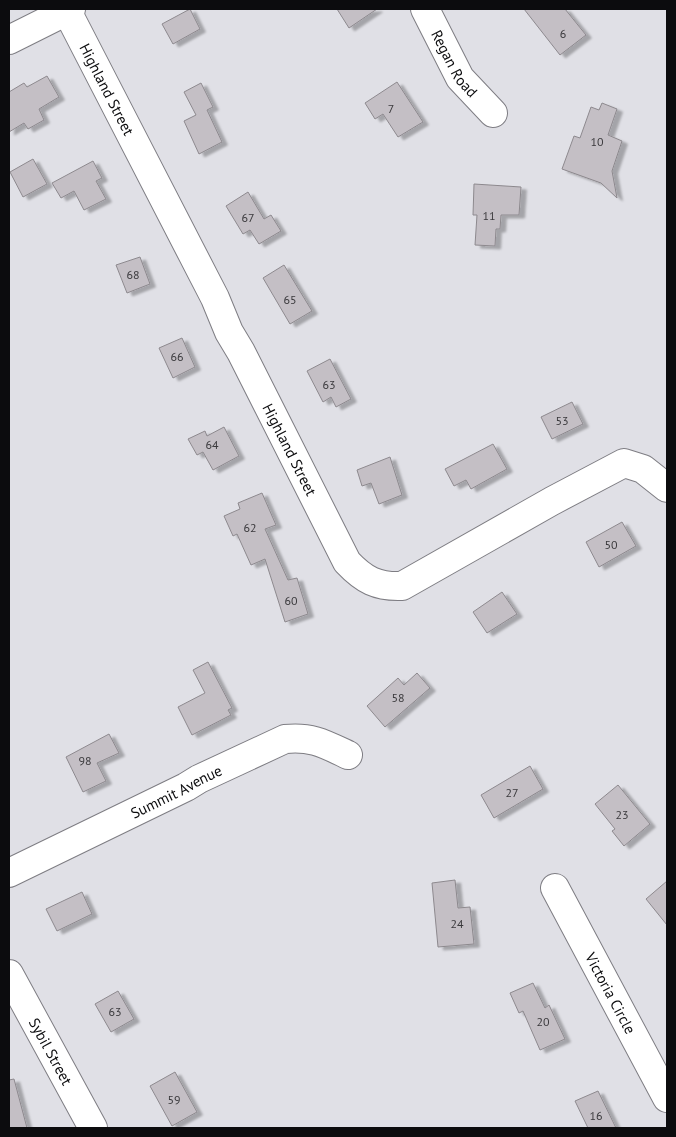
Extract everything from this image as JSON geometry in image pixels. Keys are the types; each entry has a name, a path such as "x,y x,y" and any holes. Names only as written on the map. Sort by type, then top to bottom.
{"street":[{"name":"Regan Road","path":"426,9 460,78 493,113"},
{"path":"9,40 69,10"},
{"name":"Highland Street","path":"69,10 215,298 229,332 347,562 360,575 372,582 402,586 543,506 624,463 643,469 667,488"},
{"name":"Summit Avenue","path":"9,873 186,787 199,778 285,739 300,737 319,742 348,755"},
{"name":"Victoria Circle","path":"555,888 667,1098"},
{"name":"Sybil Street","path":"9,974 93,1128"}],"building":[{"path":"190,9 200,29 173,44 162,24"},
{"path":"337,9 377,9 349,28"},
{"path":"524,9 565,9 586,35 560,55"},
{"path":"47,76 59,97 39,109 44,120 28,129 24,123 9,132 9,92 24,83 27,87"},
{"path":"397,82 423,122 398,137 383,114 375,119 365,103"},
{"path":"201,83 213,107 207,110 222,142 199,154 184,121 196,115 184,92"},
{"path":"602,103 617,109 608,135 622,141 612,171 617,198 601,183 562,169 574,136 580,138 591,107 599,110"},
{"path":"33,159 47,184 23,197 10,172"},
{"path":"93,161 102,178 96,181 106,199 84,210 74,191 61,198 52,183"},
{"path":"474,184 521,187 519,215 501,215 500,229 496,229 495,246 475,245 477,215 473,215"},
{"path":"248,192 264,219 271,215 281,231 259,244 250,230 243,234 226,206"},
{"path":"140,257 150,284 127,293 116,265"},
{"path":"284,265 312,311 290,324 263,278"},
{"path":"182,338 195,367 173,378 159,348"},
{"path":"330,359 351,399 336,407 331,397 323,402 307,371"},
{"path":"572,402 583,424 552,439 541,417"},
{"path":"224,427 239,456 213,470 203,452 197,455 188,439 205,431 207,436"},
{"path":"493,444 507,469 471,489 466,480 454,486 445,469"},
{"path":"390,457 402,495 379,504 371,483 362,486 357,470"},
{"path":"262,493 276,525 265,529 288,580 297,578 308,614 285,622 265,559 251,565 237,534 233,536 224,516 240,509 238,503"},
{"path":"622,522 636,546 599,567 586,542"},
{"path":"502,592 517,614 487,633 473,612"},
{"path":"208,662 232,708 228,710 231,715 192,735 178,707 205,693 193,670"},
{"path":"417,673 430,688 385,727 367,706 398,678 404,685"},
{"path":"109,734 119,753 97,763 106,781 83,792 66,757"},
{"path":"530,766 543,789 494,818 481,795"},
{"path":"618,785 650,824 624,846 612,831 615,829 595,804"},
{"path":"455,880 458,908 470,907 474,944 438,947 432,883"},
{"path":"667,881 667,925 646,899"},
{"path":"82,892 92,914 57,931 46,909"},
{"path":"533,983 545,1008 549,1005 565,1039 540,1050 523,1011 519,1013 510,993"},
{"path":"118,991 134,1019 111,1032 95,1004"},
{"path":"175,1072 197,1112 172,1126 150,1086"},
{"path":"14,1079 27,1128 9,1128 9,1080"},
{"path":"598,1091 616,1128 588,1128 575,1101"}]}
